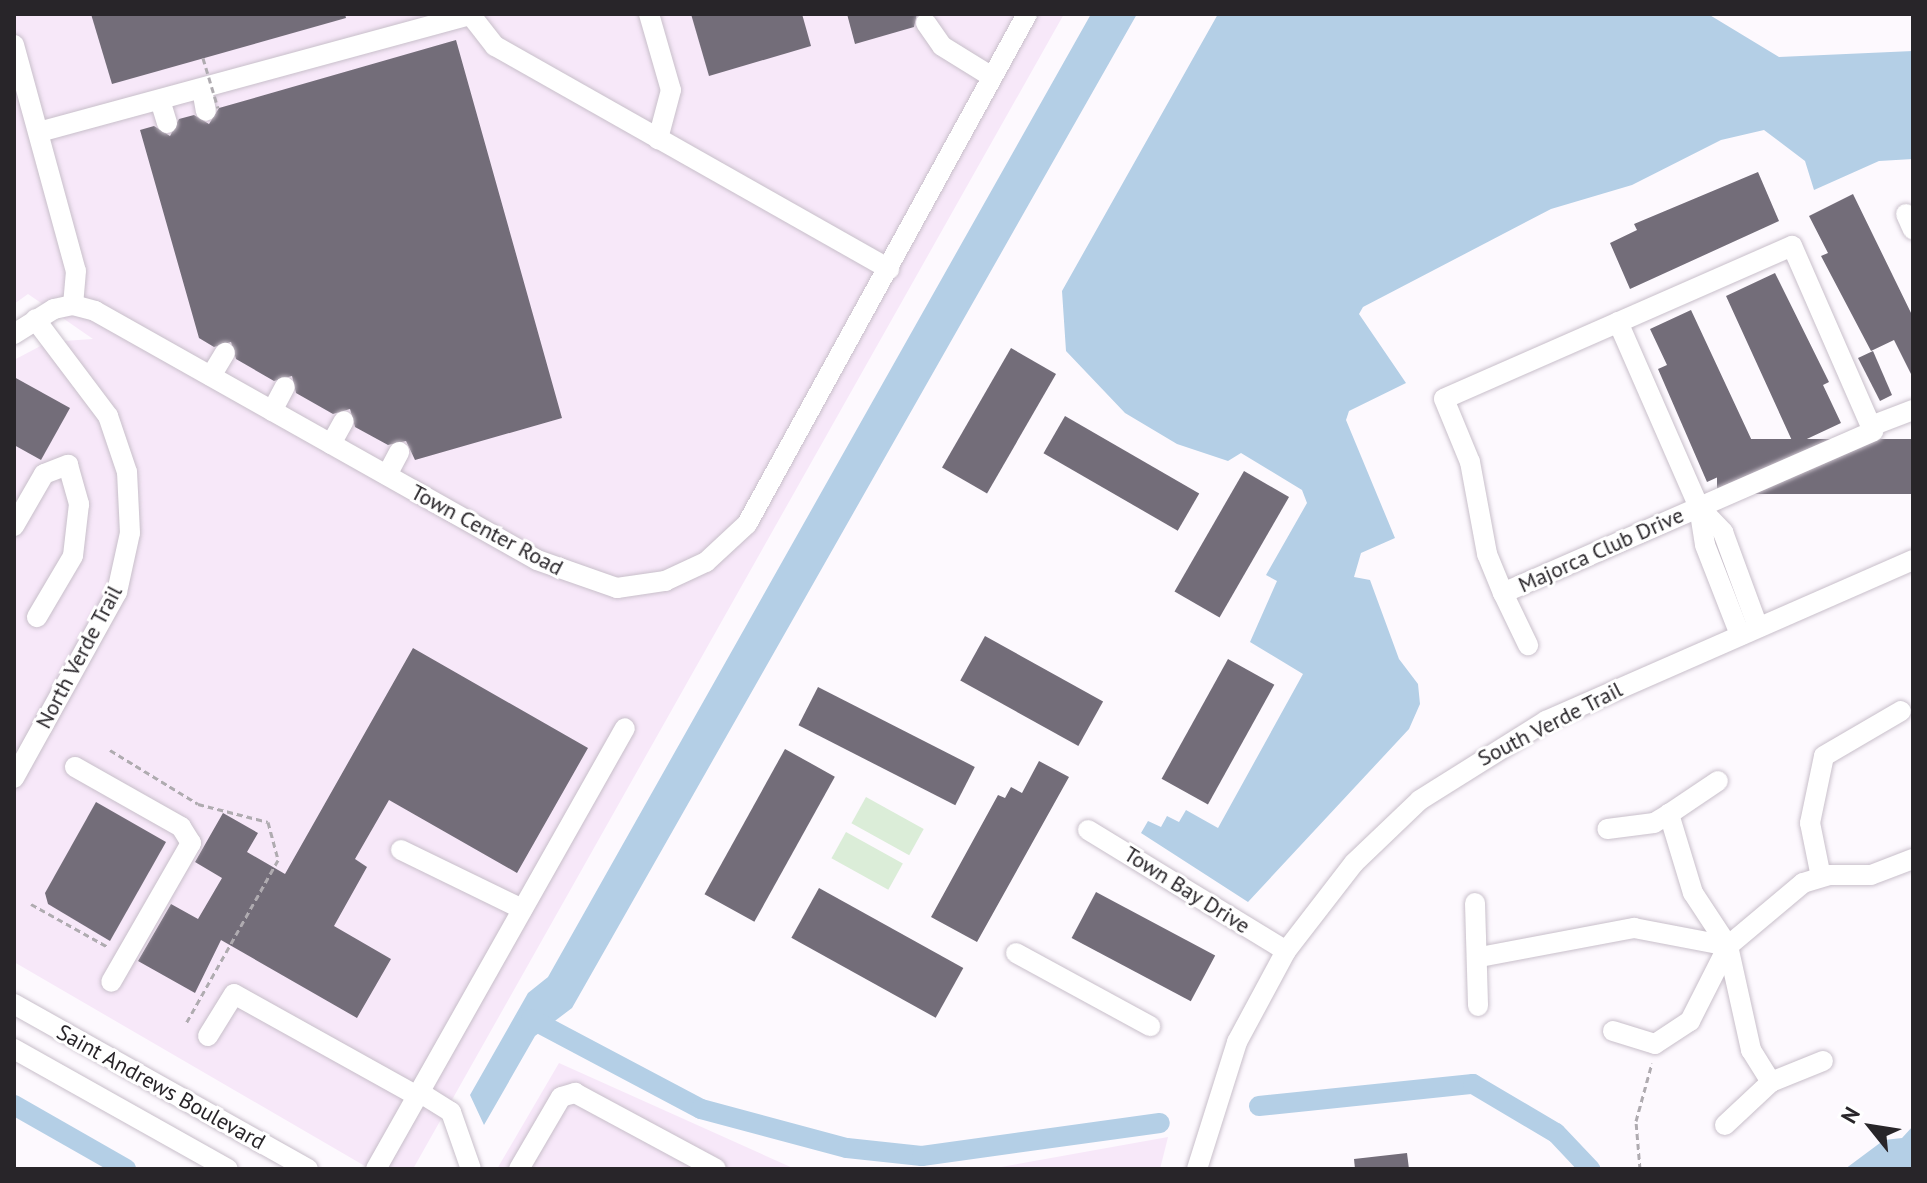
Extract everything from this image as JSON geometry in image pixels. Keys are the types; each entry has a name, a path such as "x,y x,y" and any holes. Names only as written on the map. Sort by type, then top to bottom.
{"street":[{"path":"649,14 671,90 658,139"},
{"name":"Town Center Road","path":"73,305 211,376 569,574 617,588 665,581 706,562 747,524 1027,14"},
{"path":"39,132 251,77 296,75 429,39 473,16 495,46 889,269"},
{"path":"926,23 942,46 992,77"},
{"path":"14,45 76,271 73,305 35,319 14,334"},
{"path":"251,77 256,97"},
{"path":"202,89 212,110"},
{"path":"160,100 167,123"},
{"name":"Majorca Club Drive","path":"1503,593 1873,431 1792,246 1444,399 1470,462 1487,554 1503,593 1528,645"},
{"name":"North Verde Trail","path":"14,778 117,592 130,533 127,472 108,416 35,319"},
{"name":"Majorca Club Drive","path":"1618,322 1699,507 1705,545 1749,631"},
{"path":"211,376 225,353"},
{"path":"272,411 285,387"},
{"name":"Majorca Club Drive","path":"1871,426 1913,410"},
{"path":"331,444 344,421"},
{"path":"387,475 399,452"},
{"path":"14,526 23,492 44,474 68,465 79,504 73,556 37,617"},
{"name":"South Verde Trail","path":"1197,1169 1237,1042 1286,951 1354,863 1462,769 1546,721 1913,560"},
{"path":"1821,877 1810,823 1824,756 1901,711"},
{"path":"376,1169 625,728"},
{"path":"75,767 181,827 191,843 111,982"},
{"path":"1607,829 1654,823 1718,781"},
{"path":"1669,814 1693,893 1728,946 1751,1050 1771,1082"},
{"name":"Town Bay Drive","path":"1088,830 1286,951"},
{"path":"401,850 522,909"},
{"path":"1613,1031 1655,1044 1690,1021 1728,946 1779,898 1821,877 1871,875 1911,863"},
{"path":"1475,903 1480,957 1478,1006"},
{"path":"1480,957 1634,928 1728,946"},
{"path":"1016,953 1150,1026"},
{"path":"208,1036 234,994 451,1112 471,1169"},
{"name":"Saint Andrews Boulevard","path":"14,1004 308,1169"},
{"name":"Saint Andrews Boulevard","path":"14,1049 228,1169"},
{"path":"1725,1125 1771,1082 1823,1061"},
{"path":"519,1169 561,1097 575,1093 716,1169"}],"path":[{"path":"203,58 212,110"},
{"path":"110,750 198,804 268,822 275,847 278,860 186,1023"},
{"path":"31,904 110,948"},
{"path":"1640,1169 1636,1121 1655,1044"}],"shaded area":[{"path":"14,14 1064,14 413,1169 370,1169 14,962 14,360 48,342 93,339 28,294 14,304"},
{"path":"559,1063 795,1169 497,1169"},
{"path":"1168,1137 1160,1169 990,1169"}],"green space":[{"path":"866,797 924,829 909,855 851,823"},
{"path":"846,832 903,864 888,890 831,858"}],"water":[{"path":"1091,14 1137,14 572,1008 535,1036 484,1125 470,1095 528,993 548,977"},
{"path":"1218,14 1708,14 1779,57 1913,51 1913,159 1879,161 1814,190 1805,161 1764,130 1721,140 1632,185 1551,209 1363,307 1359,314 1406,383 1349,411 1346,420 1395,538 1361,553 1354,577 1370,580 1399,659 1418,684 1420,704 1409,729 1248,902 1141,833 1148,821 1161,827 1167,816 1179,822 1186,810 1218,828 1303,674 1250,642 1277,581 1266,575 1307,503 1302,490 1241,453 1228,461 1177,444 1125,413 1066,351 1062,291"},
{"path":"1913,1126 1913,1169 1845,1169 1884,1140 1902,1138"}],"building":[{"path":"91,14 345,14 346,18 112,84"},
{"path":"691,14 802,14 811,46 709,76"},
{"path":"847,14 917,14 914,27 855,44"},
{"path":"456,40 562,418 415,460 406,441 388,445 355,427 350,409 333,414 296,393 292,376 274,381 236,359 231,342 214,347 199,338 140,130 154,126 170,136 179,119 194,115 209,124 219,108"},
{"path":"1758,172 1779,221 1630,289 1610,243 1637,230 1634,224"},
{"path":"1853,194 1913,317 1913,378 1894,340 1871,351 1821,256 1828,253 1809,216"},
{"path":"1775,273 1829,382 1823,385 1841,423 1794,445 1726,296"},
{"path":"1691,310 1760,458 1707,482 1658,369 1667,365 1650,329"},
{"path":"1011,348 1056,374 987,494 942,468"},
{"path":"1873,351 1892,395 1880,401 1858,358"},
{"path":"14,377 70,408 41,460 14,445"},
{"path":"1065,416 1199,493 1178,531 1044,453"},
{"path":"1717,439 1913,439 1913,494 1717,494"},
{"path":"1244,471 1289,497 1220,617 1174,591"},
{"path":"985,636 1103,701 1078,746 960,681"},
{"path":"413,648 588,748 517,873 389,800 355,859 367,867 334,926 391,959 357,1018 221,940 195,993 138,961 171,904 198,919 222,878 195,862 223,813 258,833 247,852 285,874"},
{"path":"1228,659 1274,685 1208,805 1162,779"},
{"path":"818,687 975,767 955,805 798,725"},
{"path":"785,749 835,777 754,922 705,894"},
{"path":"1039,761 1069,777 977,942 931,917 998,795 1005,798 1011,787 1022,793"},
{"path":"96,802 166,842 110,941 48,904 45,893"},
{"path":"819,888 963,968 936,1018 791,938"},
{"path":"1096,892 1215,955 1191,1001 1072,938"},
{"path":"1407,1153 1409,1169 1355,1169 1354,1159"}],"waterway":[{"path":"531,1019 701,1109 847,1148 922,1156 1160,1123"},
{"path":"1259,1106 1473,1084 1556,1133 1590,1169"},
{"path":"14,1105 126,1169"}]}
